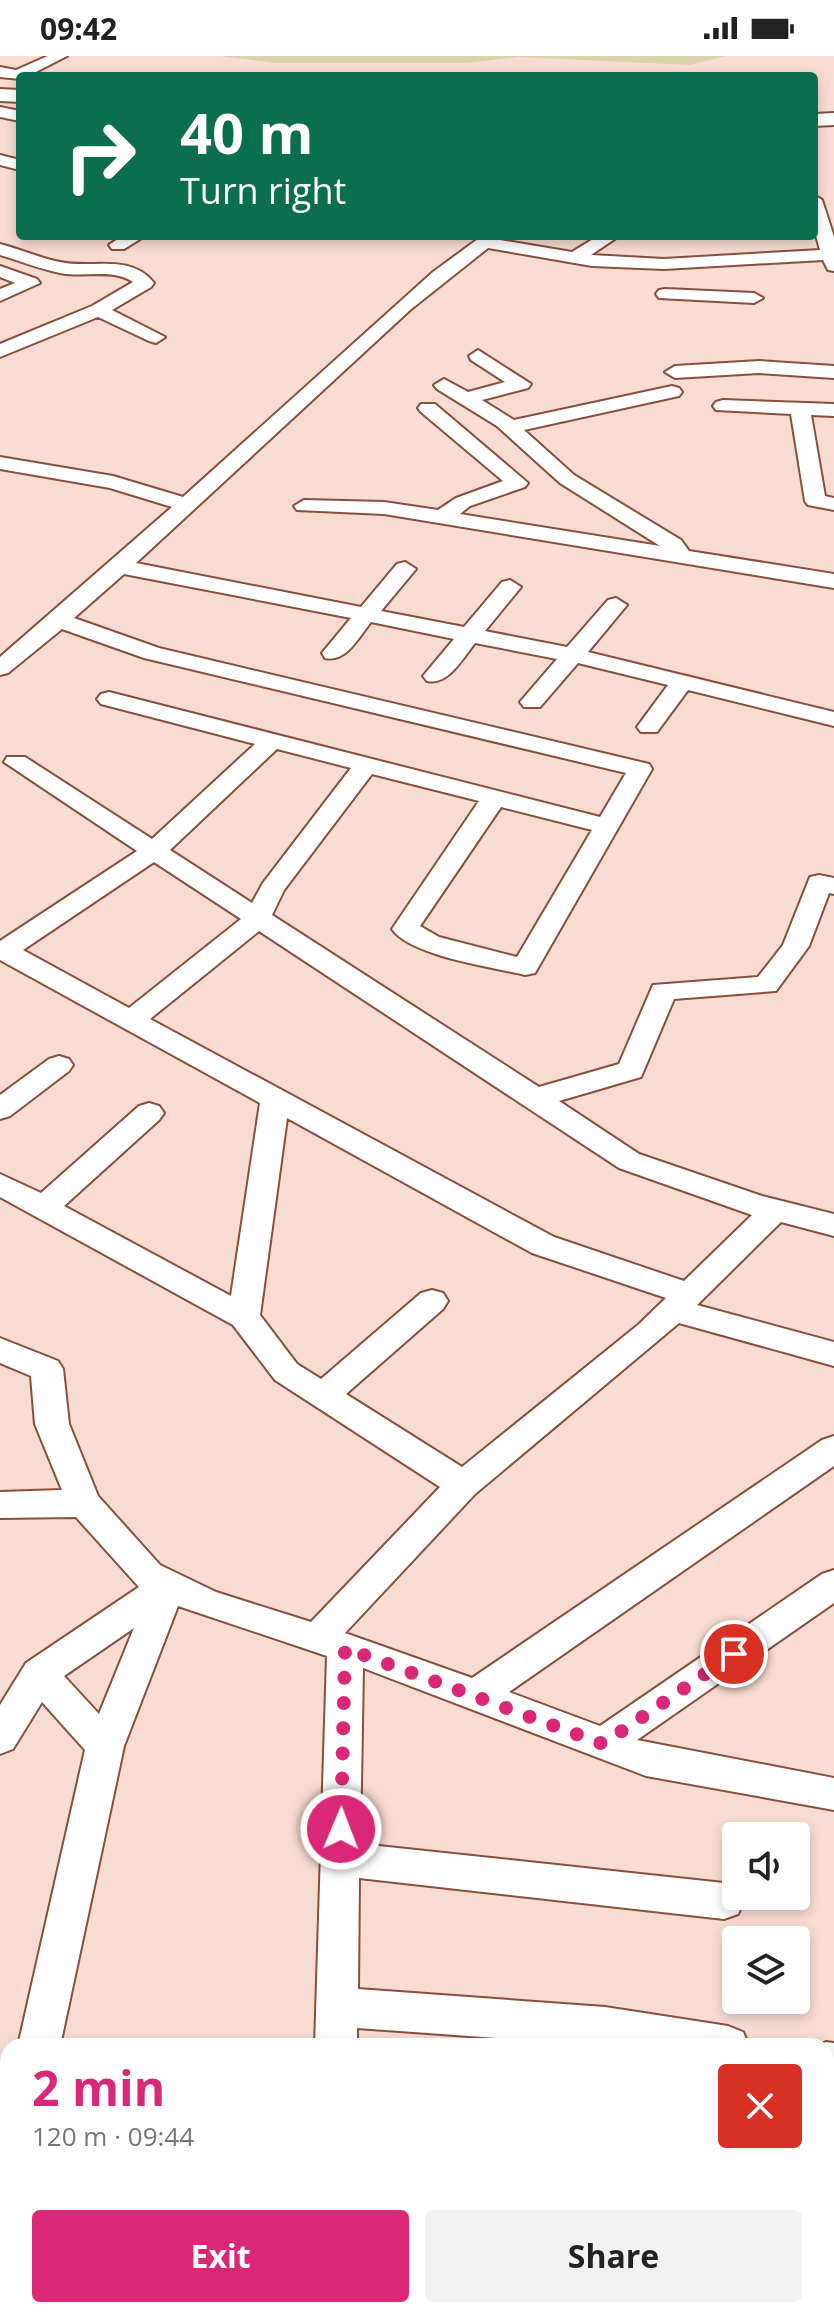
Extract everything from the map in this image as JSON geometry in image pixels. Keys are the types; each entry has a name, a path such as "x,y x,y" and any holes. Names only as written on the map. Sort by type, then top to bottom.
{"street":[{"path":"25,72 60,56"},
{"path":"664,264 666,303 834,258 818,212"},
{"path":"118,245 128,240"},
{"path":"0,668 61,621 184,504 385,324 488,240"},
{"path":"494,240 576,257 664,264 753,278"},
{"path":"576,257 604,240"},
{"path":"0,249 65,269 106,268 145,280 138,288 98,310 0,351"},
{"path":"0,296 65,269"},
{"path":"0,271 31,283"},
{"path":"753,278 755,319"},
{"path":"98,310 156,337"},
{"path":"466,398 521,384 478,356"},
{"path":"510,427 673,382 759,367 834,372"},
{"path":"444,385 510,427 567,479 673,545 681,556"},
{"path":"723,406 834,410"},
{"path":"428,408 518,483 463,502 443,517"},
{"path":"800,409 813,442 815,501 834,504"},
{"path":"0,463 113,482 184,504"},
{"path":"304,506 384,508 834,581"},
{"path":"119,566 573,655 834,720 823,733 834,738"},
{"path":"333,653 405,569"},
{"path":"435,676 510,587"},
{"path":"532,702 616,605"},
{"path":"61,621 152,653 640,769 525,967 430,943 405,929 494,798"},
{"path":"649,727 682,682"},
{"path":"109,699 606,826"},
{"path":"272,741 154,851 2,950 543,1245 681,1302 834,1354"},
{"path":"16,762 629,1161 775,1210 830,1218"},
{"path":"132,1019 215,956 258,918 272,889 366,765"},
{"path":"535,1098 631,1070 663,991 766,985 796,946 819,883 834,886"},
{"path":"0,1109 59,1065"},
{"path":"244,1317 275,1098"},
{"path":"44,1207 149,1113"},
{"path":"0,1184 244,1317 286,1372 463,1485"},
{"path":"617,2038 336,2027 340,1859 331,1643 463,1485 649,1333 775,1210"},
{"path":"324,1395 432,1301"},
{"path":"0,1350 47,1369 52,1424 84,1503 148,1575 205,1603 331,1643 646,1760 834,1794"},
{"path":"476,1695 834,1449"},
{"path":"0,1505 84,1503"},
{"path":"0,1738 39,1674 169,1585"},
{"path":"41,2038 105,1746 169,1585"},
{"path":"603,1744 827,1596"},
{"path":"39,1674 105,1746"},
{"path":"340,1859 722,1901"}],"shaded area":[{"path":"220,56 726,56 690,65 518,57 466,63 276,63"}],"route":[{"path":"341,1829 345,1648 382,1659 603,1744 734,1654"}]}
